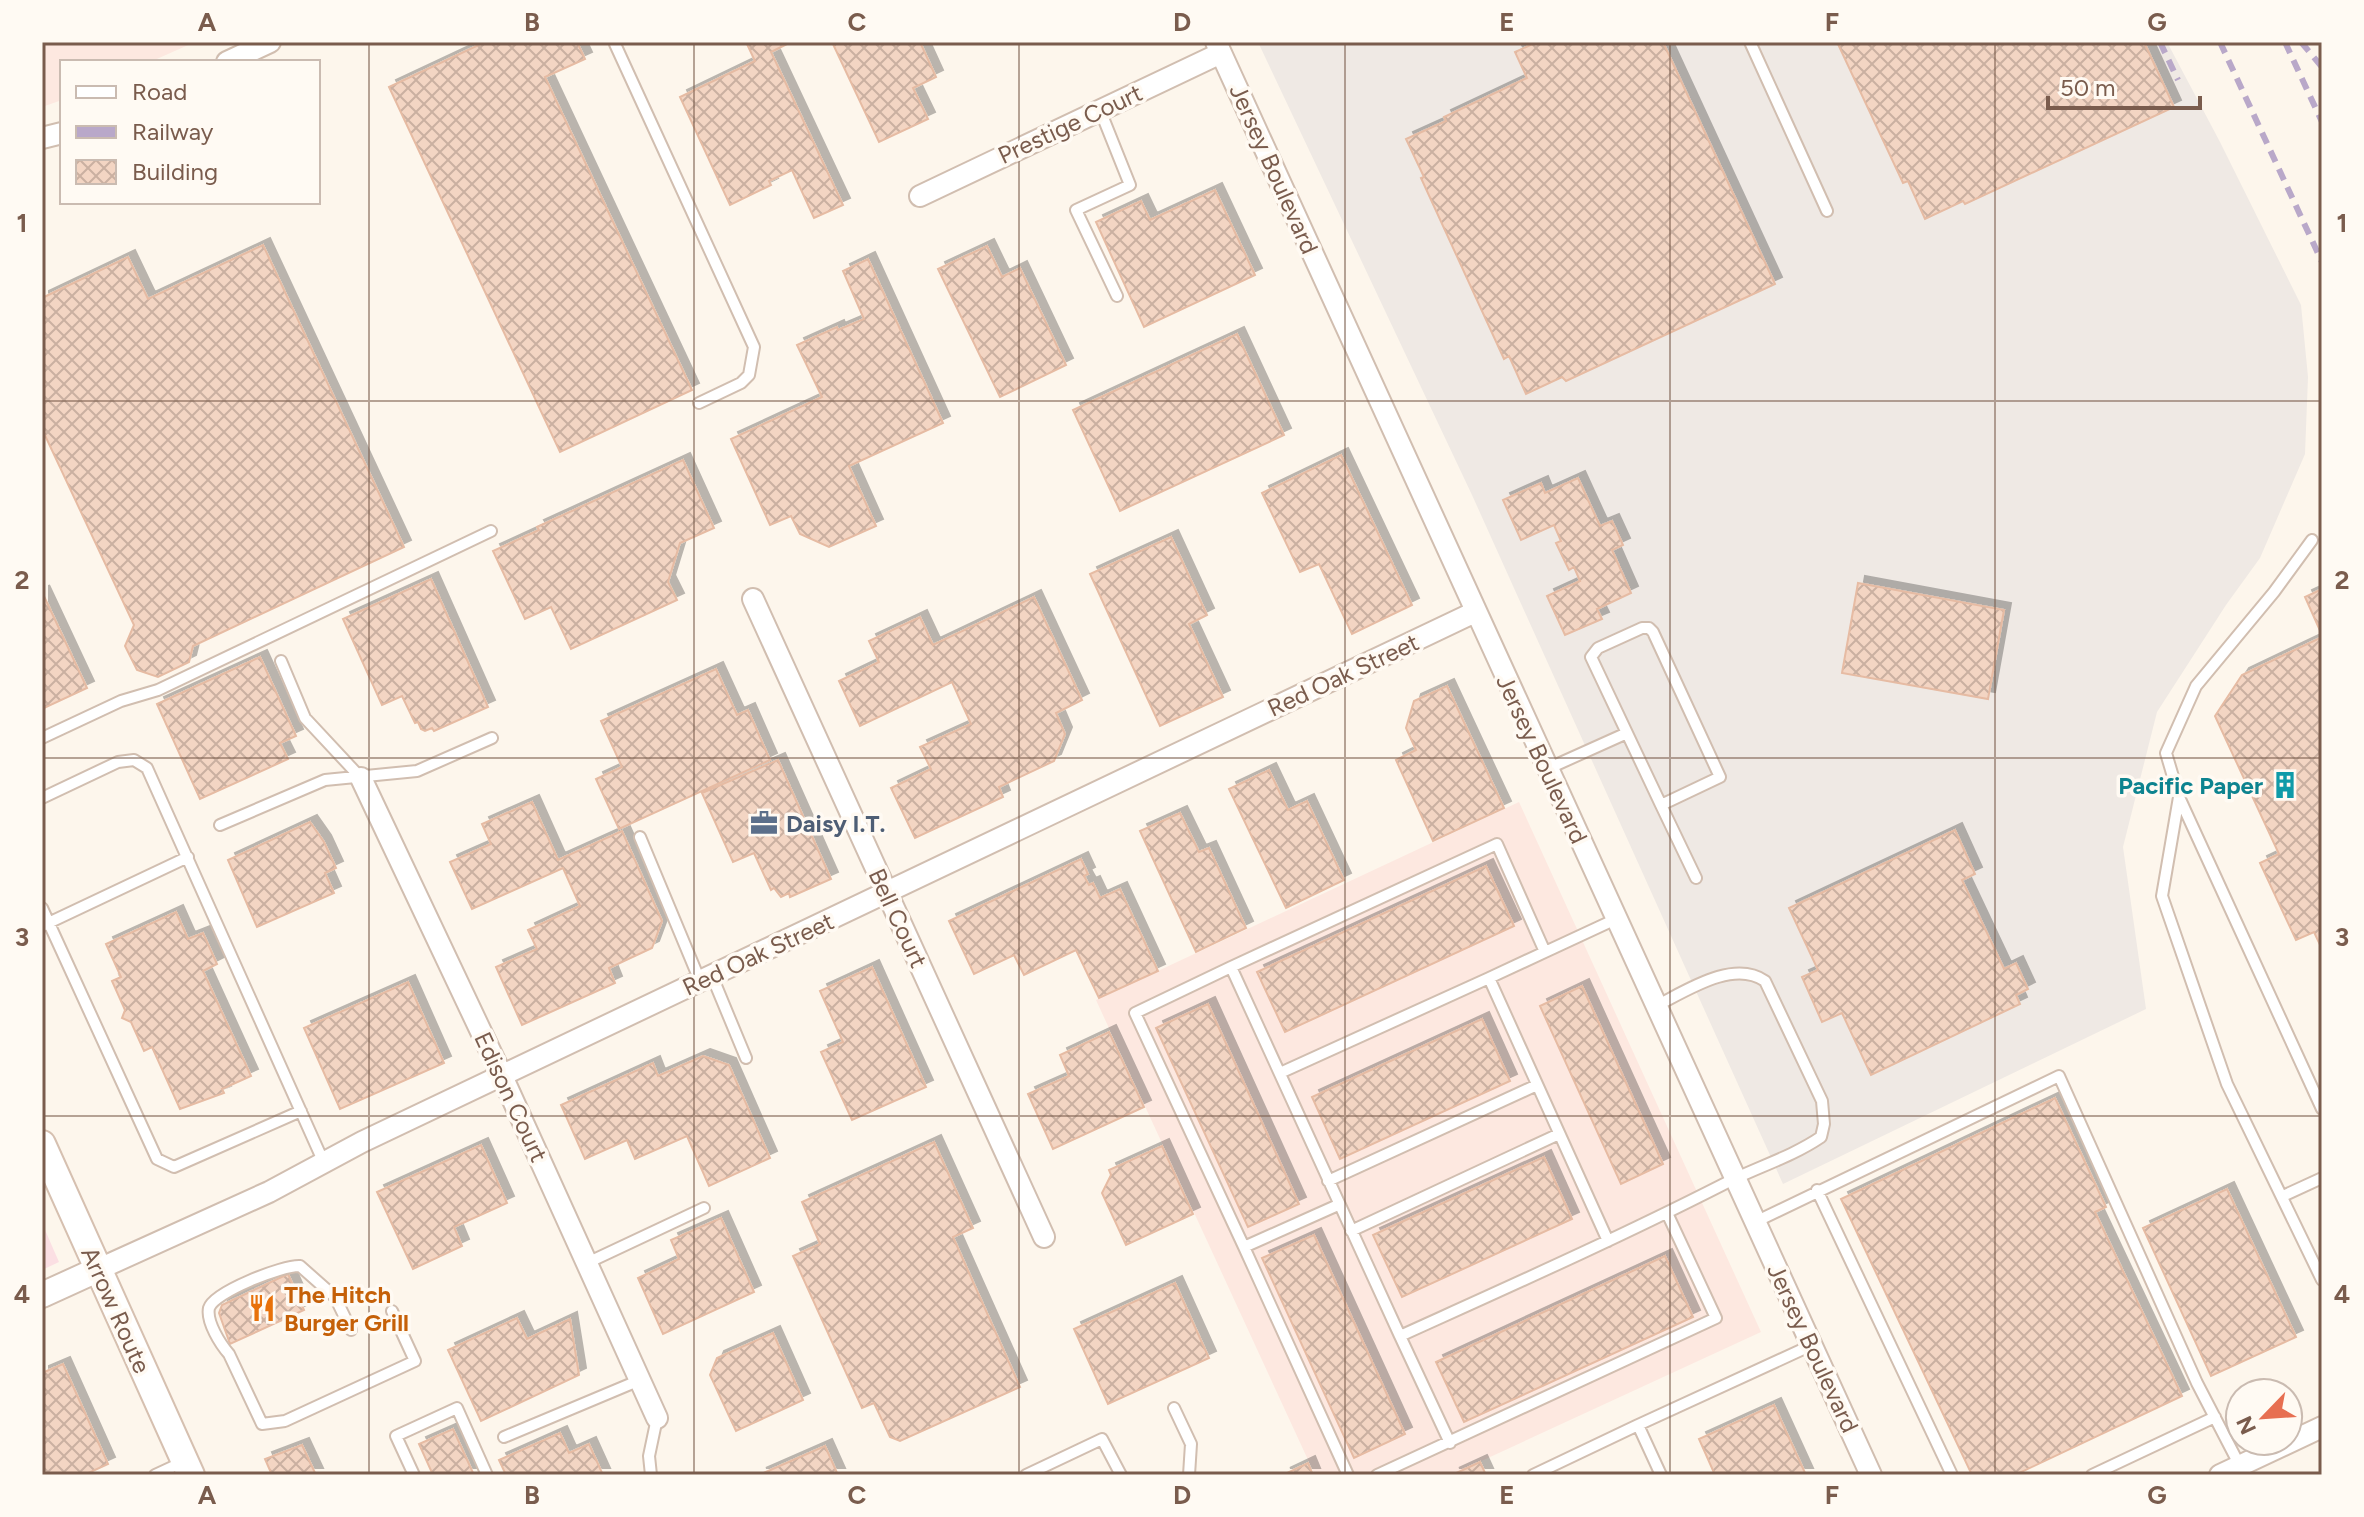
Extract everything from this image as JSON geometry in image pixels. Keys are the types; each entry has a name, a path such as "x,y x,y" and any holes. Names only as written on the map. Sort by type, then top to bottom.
{"main road":[{"name":"Arrow Route","path":"42,1144 188,1468"}],"street":[{"path":"231,60 265,43"},
{"name":"Prestige Court","path":"920,196 1100,110 1218,48"},
{"name":"Jersey Boulevard","path":"1218,48 1871,1475"},
{"name":"Bell Court","path":"753,599 1044,1237"},
{"name":"Red Oak Street","path":"42,1295 269,1192 502,1076 1475,612"},
{"name":"Edison Court","path":"361,778 502,1076 657,1418"},
{"path":"2220,1475 2322,1427"}],"lane":[{"path":"1750,42 1827,211"},
{"path":"615,44 754,347 749,375 741,383 699,403"},
{"path":"1100,110 1130,185 1076,210 1117,296"},
{"path":"42,738 121,701 158,690 491,531"},
{"path":"2312,540 2274,592 2196,686 2166,753 2179,797 2322,1109"},
{"path":"1661,805 1720,777 1649,628 1642,628 1598,648 1591,657 1661,805 1696,878"},
{"path":"281,661 305,718 361,778"},
{"path":"1547,769 1627,733"},
{"path":"220,825 325,780 417,771 492,738"},
{"path":"42,798 118,762 134,760 147,768 324,1163"},
{"path":"2179,797 2162,896 2227,1084 2322,1280"},
{"path":"640,837 746,1058"},
{"path":"1348,1475 1135,1013 1497,844 1545,952"},
{"path":"45,924 188,857"},
{"path":"42,908 45,924 157,1159 174,1167 301,1111"},
{"path":"1280,1073 1616,919"},
{"path":"1231,967 1450,1443"},
{"path":"1400,1336 1608,1241 1821,1137 1824,1124 1822,1101 1765,981 1755,975 1732,974 1711,980 1656,1006"},
{"path":"1489,978 1608,1241"},
{"path":"1755,1222 2059,1076 2197,1383 2240,1466"},
{"path":"1328,1181 1537,1085"},
{"path":"1351,1231 1559,1134"},
{"path":"2283,1196 2322,1178"},
{"path":"1817,1190 1952,1475"},
{"path":"1244,1247 1338,1205"},
{"path":"587,1263 704,1208"},
{"path":"1377,1475 1716,1318 1667,1213"},
{"path":"351,1330 335,1297 300,1266 278,1268 214,1299 209,1309 216,1332 262,1424 285,1421 415,1361 392,1311"},
{"path":"1533,1475 1812,1345"},
{"path":"504,1437 640,1380"},
{"path":"414,1475 396,1436 457,1408 487,1475"},
{"path":"1174,1408 1191,1444 1189,1475"},
{"path":"2092,1475 2215,1417"},
{"path":"651,1475 649,1456 657,1418"},
{"path":"1638,1425 1661,1475"},
{"path":"1026,1475 1102,1439 1121,1475"},
{"path":"155,1475 188,1468"}],"shaded area":[{"path":"42,42 195,42 154,60 60,60 60,101 42,107"},
{"path":"1258,42 2167,42 2301,305 2308,377 2305,454 2260,558 2157,712 2123,847 2146,1009 1783,1184 1472,495"},
{"path":"1519,802 1761,1332 1451,1475 1315,1475 1096,1000"},
{"path":"42,1223 59,1262 42,1270"}],"building":[{"path":"485,42 577,42 585,59 545,77 692,390 560,452 389,87"},
{"path":"746,42 791,42 771,52 843,205 814,218 792,170 769,181 771,185 730,205 680,97 755,61"},
{"path":"832,42 920,42 936,77 913,88 928,119 879,142"},
{"path":"1537,42 1663,42 1775,284 1566,381 1562,377 1526,394 1509,356 1504,359 1406,139 1446,121 1444,117 1527,78 1515,52"},
{"path":"1837,42 2144,42 2174,107 1965,204 1963,201 1925,219 1908,181 1903,183"},
{"path":"1215,190 1255,275 1144,327 1096,222 1141,201 1150,220"},
{"path":"263,245 404,547 193,646 189,662 158,677 137,670 125,646 134,625 42,429 42,298 128,257 148,299"},
{"path":"987,246 1002,277 1020,268 1066,365 1000,397 938,269"},
{"path":"868,259 943,423 849,466 876,526 829,547 800,534 791,516 770,525 731,439 822,397 797,345 864,319 843,271"},
{"path":"1237,334 1284,435 1120,511 1073,410"},
{"path":"1341,455 1412,605 1352,634 1319,564 1300,572 1262,493"},
{"path":"683,460 714,528 680,543 668,582 677,600 571,649 551,607 525,619 493,551 539,530 537,527"},
{"path":"1578,478 1600,526 1612,521 1623,545 1612,550 1631,593 1597,609 1602,619 1565,635 1547,596 1580,581 1574,567 1569,570 1556,543 1561,541 1554,525 1521,540 1503,500 1541,483 1545,493"},
{"path":"1171,537 1207,615 1189,624 1223,697 1160,726 1090,574"},
{"path":"431,579 488,707 434,731 432,728 425,731 418,722 415,723 402,696 382,705 343,619"},
{"path":"1858,583 2004,610 1988,699 1842,673"},
{"path":"2322,589 2322,635 2305,597"},
{"path":"42,592 87,688 42,709"},
{"path":"1034,597 1082,700 1056,713 1065,734 1054,761 999,787 1003,797 915,838 891,788 931,769 920,747 971,724 952,682 860,726 839,681 879,662 869,641 920,617 933,645"},
{"name":"Pacific Paper","path":"2322,637 2322,949 2314,932 2296,940 2260,863 2279,854 2215,716 2242,675"},
{"path":"260,657 296,736 280,743 288,759 200,799 157,704"},
{"path":"716,669 737,715 748,710 770,760 619,829 596,779 622,767 601,721"},
{"path":"1447,686 1504,808 1433,841 1396,760 1416,750 1406,728 1414,701"},
{"path":"778,760 831,879 790,897 789,893 781,897 774,888 771,890 754,853 733,862 702,793"},
{"path":"1269,770 1288,810 1307,801 1344,880 1286,908 1229,789"},
{"path":"532,802 558,860 622,831 662,921 652,948 609,968 615,983 522,1025 496,967 537,949 528,930 580,906 563,868 472,909 450,862 491,844 482,824"},
{"path":"1180,813 1199,852 1209,848 1246,928 1196,952 1140,831"},
{"path":"310,822 336,868 325,873 334,893 257,927 228,860"},
{"path":"1955,830 1975,874 1962,880 2004,969 2016,963 2028,989 2016,995 2020,1004 1871,1075 1842,1013 1822,1022 1802,977 1818,970 1789,908"},
{"path":"1081,859 1088,874 1084,876 1089,885 1093,883 1100,898 1120,889 1158,971 1099,998 1076,950 1024,975 1014,955 974,974 949,921"},
{"path":"1486,866 1514,926 1285,1032 1257,972"},
{"path":"176,912 188,939 203,933 217,964 203,971 251,1076 222,1089 224,1093 180,1109 152,1047 144,1051 131,1022 122,1018 125,1010 112,981 121,977 106,944"},
{"path":"872,967 926,1087 852,1120 821,1052 843,1042 820,991"},
{"path":"408,982 444,1063 340,1109 304,1028"},
{"path":"1582,986 1663,1164 1621,1184 1540,1006"},
{"path":"1208,1004 1299,1204 1248,1227 1156,1028"},
{"path":"1482,1019 1510,1081 1340,1159 1312,1097"},
{"path":"1109,1032 1144,1107 1053,1149 1028,1094 1069,1076 1060,1055"},
{"path":"703,1056 729,1065 770,1158 709,1186 687,1136 635,1159 627,1140 585,1159 561,1105 653,1063 658,1076"},
{"path":"2055,1098 2106,1207 2095,1212 2182,1396 2015,1475 1972,1475 1841,1199"},
{"path":"934,1142 973,1228 953,1237 1020,1387 900,1441 890,1437 874,1403 862,1408 793,1256 820,1244 802,1202"},
{"path":"481,1145 507,1203 454,1227 462,1246 413,1269 377,1192"},
{"path":"1162,1146 1193,1214 1126,1245 1102,1193 1111,1175 1109,1170"},
{"path":"1544,1157 1572,1219 1402,1297 1373,1235"},
{"path":"2227,1189 2296,1337 2211,1376 2143,1228"},
{"path":"721,1218 754,1292 663,1334 638,1278 679,1259 671,1240"},
{"path":"1314,1235 1405,1434 1354,1458 1262,1258"},
{"path":"1665,1256 1693,1317 1464,1422 1436,1362"},
{"name":"The Hitch Burger Grill","path":"288,1274 304,1310 230,1344 219,1313 222,1305"},
{"path":"1175,1283 1209,1358 1108,1404 1074,1329"},
{"path":"517,1318 527,1339 570,1319 579,1375 481,1421 448,1350"},
{"path":"773,1333 803,1400 736,1431 710,1375 717,1358"},
{"path":"63,1364 108,1464 84,1475 42,1475 42,1373"},
{"path":"1774,1405 1806,1475 1715,1475 1699,1439"},
{"path":"453,1429 474,1475 433,1475 419,1444"},
{"path":"560,1433 569,1453 589,1444 603,1475 506,1475 499,1460"},
{"path":"302,1445 316,1475 272,1475 265,1459"},
{"path":"825,1446 838,1475 759,1475"},
{"path":"1480,1462 1486,1475 1452,1475"},
{"path":"1308,1463 1313,1475 1283,1475"}],"railway":[{"path":"2160,42 2178,80"},
{"path":"2220,42 2322,262"},
{"path":"2285,42 2322,122"},
{"path":"2301,42 2322,67"}],"place":[{"name":"Pacific Paper","path":"2285,785"},
{"name":"Daisy I.T.","path":"764,823"},
{"name":"The Hitch Burger Grill","path":"262,1308"}]}
